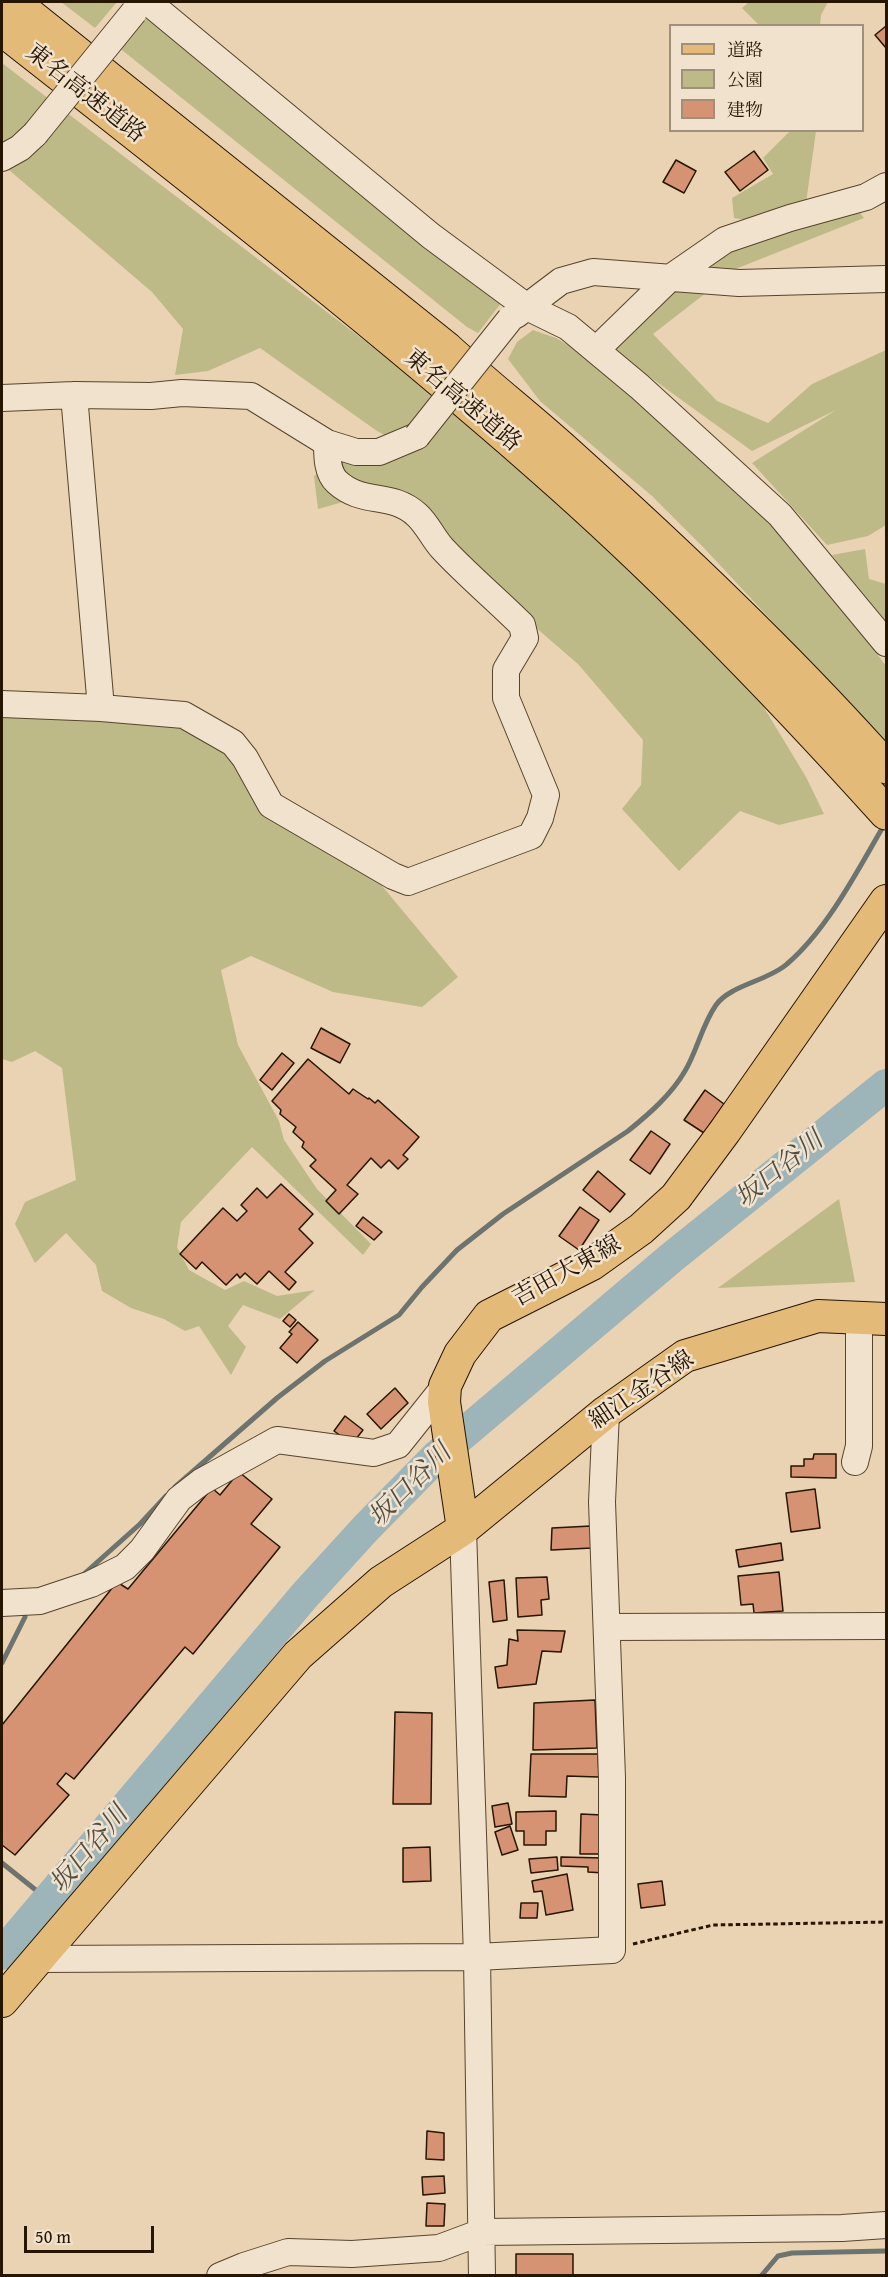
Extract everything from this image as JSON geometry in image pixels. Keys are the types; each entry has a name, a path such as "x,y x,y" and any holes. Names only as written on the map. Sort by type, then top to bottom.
{"highway":[{"name":"東名高速道路","path":"13,2 447,349 484,384 529,419 681,558 762,638 886,767"},
{"name":"東名高速道路","path":"2,29 288,254 543,468 676,593 824,744 886,813"}],"main road":[{"name":"吉田大東線","path":"444,1394 460,1354 489,1316 592,1264 641,1229 676,1197 886,902"},
{"name":"細江金谷線","path":"2,2001 298,1655 381,1582 461,1518 685,1356 819,1316 873,1318"},
{"path":"444,1394 461,1518"}],"street":[{"path":"2,158 20,148 35,134 143,5 431,236 518,313 568,327 640,387 780,515 886,643"},
{"path":"596,350 670,278 725,240 790,218 866,197 886,186"},
{"path":"2,398 74,395 151,396 182,393 251,396 327,443 356,452 380,452 417,436 518,313 561,281 593,272 740,282 886,279"},
{"path":"74,395 101,708"},
{"path":"2,704 101,708 184,715 233,743 245,758 272,805 393,876 408,882 531,836 540,818 546,795 506,698 506,670 525,638 522,625 442,547 417,515 395,500 367,498 352,493 335,481 327,462 327,443"},
{"path":"855,1462 859,1446 873,1318"},
{"path":"2,1603 40,1601 91,1584 125,1566 142,1550 179,1499 201,1482 277,1440 374,1453 398,1445 444,1394"},
{"path":"36,1959 477,1957 612,1950 612,1778 602,1502 606,1412"},
{"path":"461,1518 477,1957 482,2276"},
{"path":"607,1627 886,1626"},
{"path":"220,2276 288,2252 352,2254 439,2248 482,2232 842,2228 886,2225"}],"path":[{"path":"612,1950 713,1925 886,1922"}],"green space":[{"path":"61,2 117,2 95,28"},
{"path":"749,2 828,2 821,15 820,24 758,24 742,8"},
{"path":"141,12 325,136 515,285 478,333 467,327 117,46"},
{"path":"2,63 451,407 617,554 760,701 806,777 824,814 779,825 740,811 679,871 622,809 641,785 643,740 578,664 476,576 390,507 350,500 318,509 314,476 340,457 400,443 377,431 260,348 208,371 175,375 183,329 152,292 2,164"},
{"path":"789,132 816,132 806,203 746,220 734,218 732,198 773,174 763,158"},
{"path":"857,209 864,218 738,268 653,334 717,401 768,423 812,384 886,350 886,525 868,536 827,545 752,463 836,410 752,451 614,351 615,339 736,236"},
{"path":"533,330 556,338 583,354 727,478 818,574 886,666 886,744 705,549 652,496 540,401 508,359 517,342"},
{"path":"865,549 869,579 886,584 886,627 832,555"},
{"path":"2,698 145,711 234,755 292,827 372,874 458,977 422,1007 333,992 251,956 221,970 238,1045 279,1121 284,1140 317,1189 371,1244 363,1255 252,1147 181,1222 177,1247 189,1270 225,1290 244,1281 277,1296 315,1290 280,1319 243,1305 228,1326 246,1347 231,1375 199,1326 185,1331 164,1319 131,1308 102,1291 96,1265 66,1233 35,1263 15,1224 25,1202 76,1180 62,1068 35,1051 12,1062 2,1059"},
{"path":"839,1199 855,1282 718,1288"}],"building":[{"path":"886,26 886,48 875,35"},
{"path":"754,151 768,170 740,191 725,172"},
{"path":"676,160 696,171 684,193 663,182"},
{"path":"321,1028 350,1044 340,1063 311,1048"},
{"path":"282,1053 294,1063 272,1090 260,1080"},
{"path":"308,1059 349,1094 353,1089 375,1103 378,1100 419,1137 403,1155 408,1159 398,1169 389,1160 381,1168 371,1158 347,1185 358,1194 339,1214 326,1201 336,1190 310,1166 316,1160 302,1147 304,1142 293,1132 296,1127 280,1114 281,1110 272,1101"},
{"path":"705,1090 724,1104 704,1133 684,1120"},
{"path":"651,1131 670,1144 650,1174 630,1160"},
{"path":"598,1171 625,1194 610,1212 583,1190"},
{"path":"281,1184 313,1214 299,1229 313,1243 285,1272 296,1282 289,1290 269,1271 257,1284 245,1273 240,1278 237,1274 226,1285 202,1262 196,1269 180,1254 223,1208 237,1221 247,1211 241,1205 257,1188 267,1198"},
{"path":"580,1207 599,1220 579,1250 559,1236"},
{"path":"363,1217 382,1232 374,1240 356,1226"},
{"path":"289,1314 296,1320 290,1327 283,1321"},
{"path":"298,1322 318,1340 297,1363 280,1348 292,1334 289,1332"},
{"path":"395,1388 408,1403 381,1429 367,1414"},
{"path":"345,1416 363,1430 352,1444 334,1431"},
{"path":"814,1454 836,1454 836,1478 791,1477 791,1466 804,1466 804,1459 813,1459"},
{"path":"239,1472 272,1499 251,1524 280,1547 193,1654 185,1647 74,1779 66,1773 57,1784 69,1795 15,1855 2,1845 2,1725 117,1582 128,1589 212,1488 220,1495"},
{"path":"815,1489 820,1528 791,1532 786,1493"},
{"path":"591,1526 592,1548 551,1550 552,1528"},
{"path":"781,1543 783,1560 739,1567 736,1550"},
{"path":"779,1572 783,1611 754,1613 753,1604 741,1605 738,1576"},
{"path":"547,1577 549,1599 541,1600 542,1615 518,1617 516,1578"},
{"path":"504,1580 507,1620 493,1622 489,1582"},
{"path":"517,1630 565,1631 561,1652 542,1651 536,1684 498,1688 495,1667 507,1665 509,1639 518,1641"},
{"path":"595,1700 597,1748 533,1750 534,1703"},
{"path":"395,1712 432,1713 431,1804 393,1804"},
{"path":"531,1754 598,1754 599,1777 567,1776 566,1797 529,1796"},
{"path":"508,1803 512,1824 495,1827 492,1806"},
{"path":"556,1811 556,1831 546,1831 546,1845 524,1845 524,1831 516,1831 516,1812"},
{"path":"581,1814 602,1815 601,1854 580,1854"},
{"path":"510,1826 518,1850 502,1855 495,1832"},
{"path":"430,1847 431,1881 403,1882 403,1848"},
{"path":"557,1857 558,1870 531,1873 529,1859"},
{"path":"561,1857 604,1858 604,1873 588,1872 588,1867 561,1866"},
{"path":"567,1874 573,1910 546,1915 542,1891 534,1892 532,1881"},
{"path":"662,1881 665,1905 641,1908 638,1884"},
{"path":"521,1903 538,1903 537,1918 520,1918"},
{"path":"427,2131 444,2133 444,2160 426,2159"},
{"path":"444,2176 445,2193 423,2195 422,2177"},
{"path":"427,2203 445,2204 444,2226 426,2226"},
{"path":"516,2254 573,2254 573,2276 516,2276"}],"waterway":[{"path":"175,1487 277,1398 325,1361 399,1315 457,1250 503,1214 628,1131 652,1111 685,1071 716,1005 730,993 779,970 802,950 841,899 884,825"},
{"name":"坂口谷川","path":"2,1954 305,1595 366,1528 437,1456 671,1258 886,1085"},
{"path":"84,1574 140,1524 166,1496"},
{"path":"2,1663 25,1617"},
{"path":"2,1863 47,1899"},
{"path":"761,2276 778,2256 792,2253 886,2251"}]}
